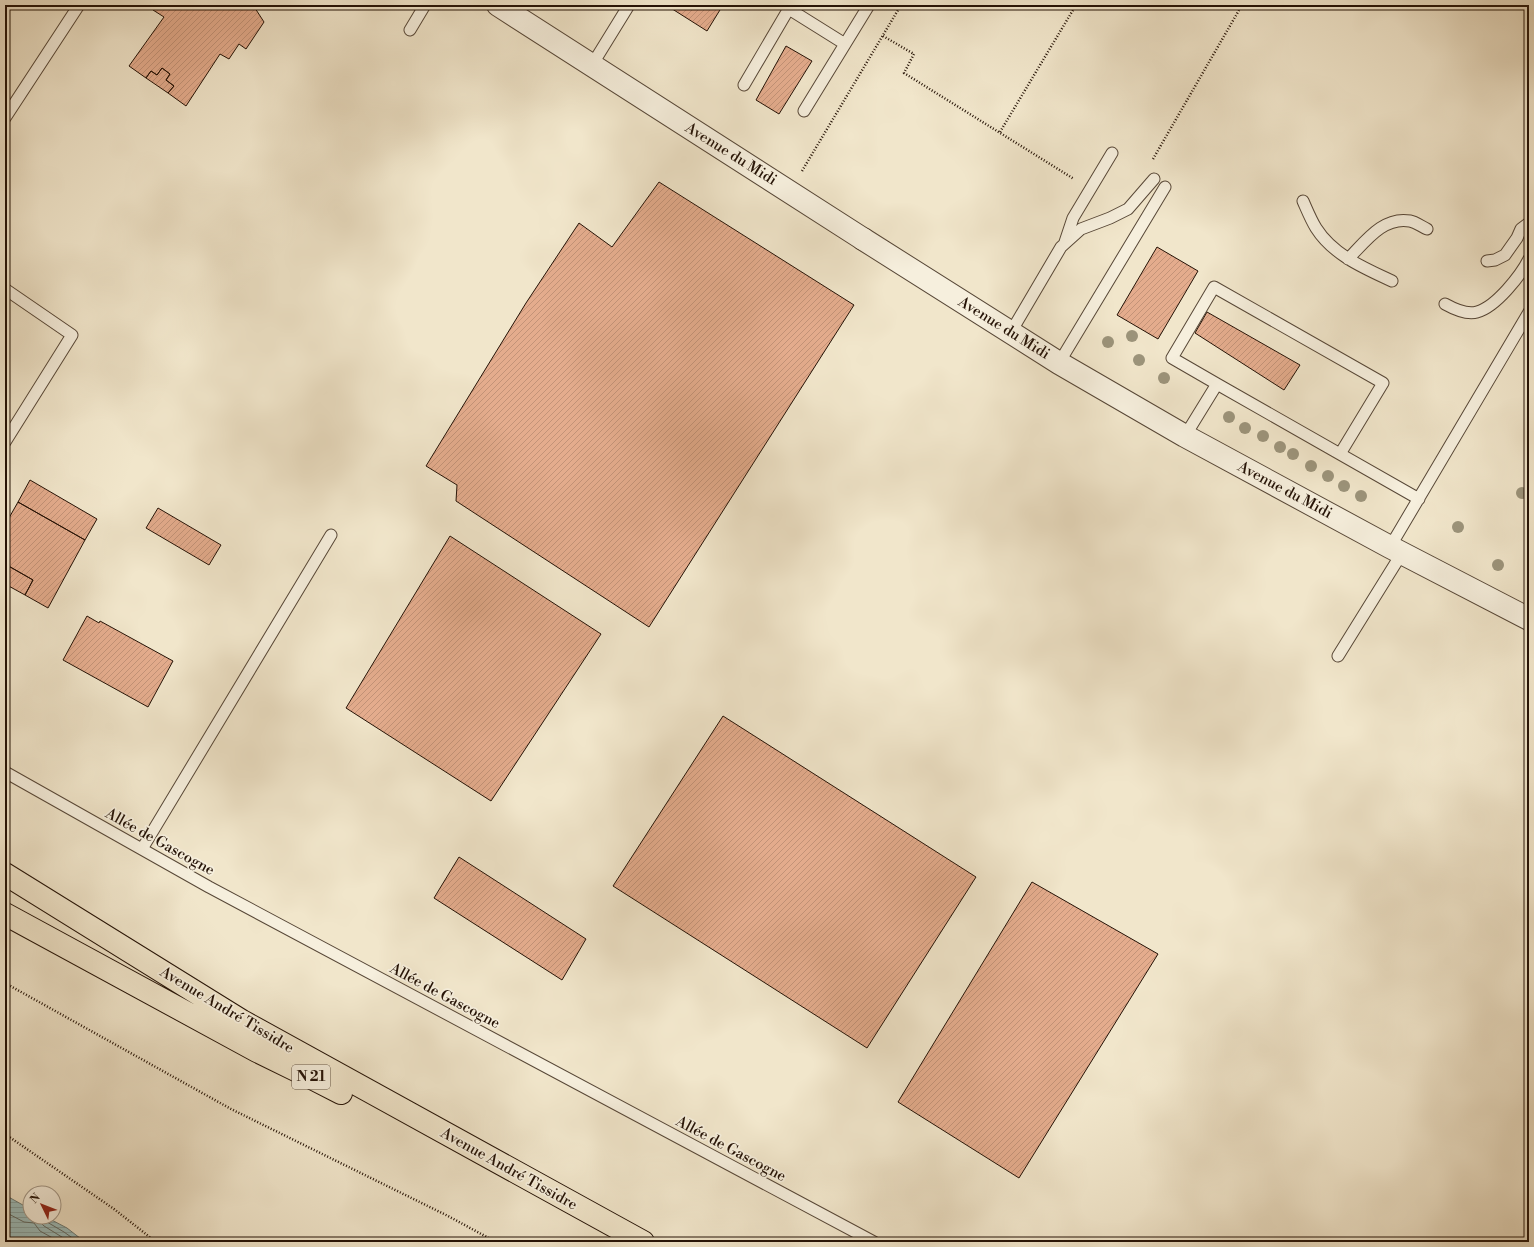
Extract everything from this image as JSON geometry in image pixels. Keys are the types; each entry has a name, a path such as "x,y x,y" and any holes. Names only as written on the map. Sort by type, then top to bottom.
{"main road":[{"name":"Avenue André Tissidre","path":"5,874 242,1021 644,1242"},
{"name":"Avenue André Tissidre","path":"5,914 257,1051 311,1077 618,1242"}],"street":[{"name":"Avenue du Midi","path":"498,5 1059,363 1185,436 1396,550 1529,619"}],"lane":[{"path":"5,118 79,5"},
{"path":"410,30 425,5"},
{"path":"592,65 629,5"},
{"path":"804,111 869,5"},
{"path":"744,84 790,7 845,44"},
{"path":"1064,244 1073,218 1112,153"},
{"path":"1012,332 1061,247 1081,230 1128,209 1154,179"},
{"path":"1059,363 1165,187"},
{"path":"1302,200 1316,229 1331,246 1348,259 1392,281"},
{"path":"1348,259 1382,226 1398,220 1411,222 1427,229"},
{"path":"1487,261 1495,260 1505,255 1518,238 1521,229 1529,223"},
{"path":"1444,304 1460,311 1476,313 1488,308 1516,278 1529,259"},
{"path":"1340,454 1383,383 1214,287 1172,358 1217,384 1419,499"},
{"path":"5,289 72,335 5,442"},
{"path":"1338,656 1396,550 1419,499 1529,312"},
{"path":"1185,436 1217,384"},
{"path":"142,849 331,535"},
{"name":"Allée de Gascogne","path":"5,772 230,898 874,1242"}],"path":[{"path":"799,176 901,5"},
{"path":"1000,132 1076,5"},
{"path":"1152,160 1242,5"},
{"path":"883,36 914,54 904,72 1090,189"},
{"path":"5,983 231,1109 448,1216 496,1242"},
{"path":"5,1134 114,1210 156,1242"}],"water":[{"path":"5,1195 22,1205 22,1225 61,1225 85,1242 5,1242"}],"building":[{"path":"156,5 237,5 243,10 246,5 253,5 264,22 246,49 239,44 229,59 220,54 186,106 168,93 174,86 166,80 170,74 162,68 157,75 151,71 146,78 129,66 164,17 153,10"},
{"path":"666,5 723,5 707,31"},
{"path":"786,46 812,61 779,114 756,100"},
{"path":"162,68 170,74 166,80 174,86 168,93 146,78 151,71 157,75"},
{"path":"659,182 854,305 649,627 456,501 457,485 426,466 526,303 579,223 612,247"},
{"path":"1157,247 1198,271 1158,339 1117,315"},
{"path":"1207,312 1300,365 1284,390 1195,333"},
{"path":"30,480 97,519 85,540 18,502"},
{"path":"18,502 85,540 48,608 25,595 33,580 5,564 5,525"},
{"path":"158,508 221,545 209,565 146,528"},
{"path":"450,536 601,634 491,801 346,708"},
{"path":"5,564 33,580 25,595 5,584"},
{"path":"87,616 99,623 100,621 173,661 148,707 63,660"},
{"path":"723,716 976,877 867,1048 613,886"},
{"path":"459,857 586,939 562,980 434,898"},
{"path":"1032,882 1158,954 1019,1178 898,1102"}]}
